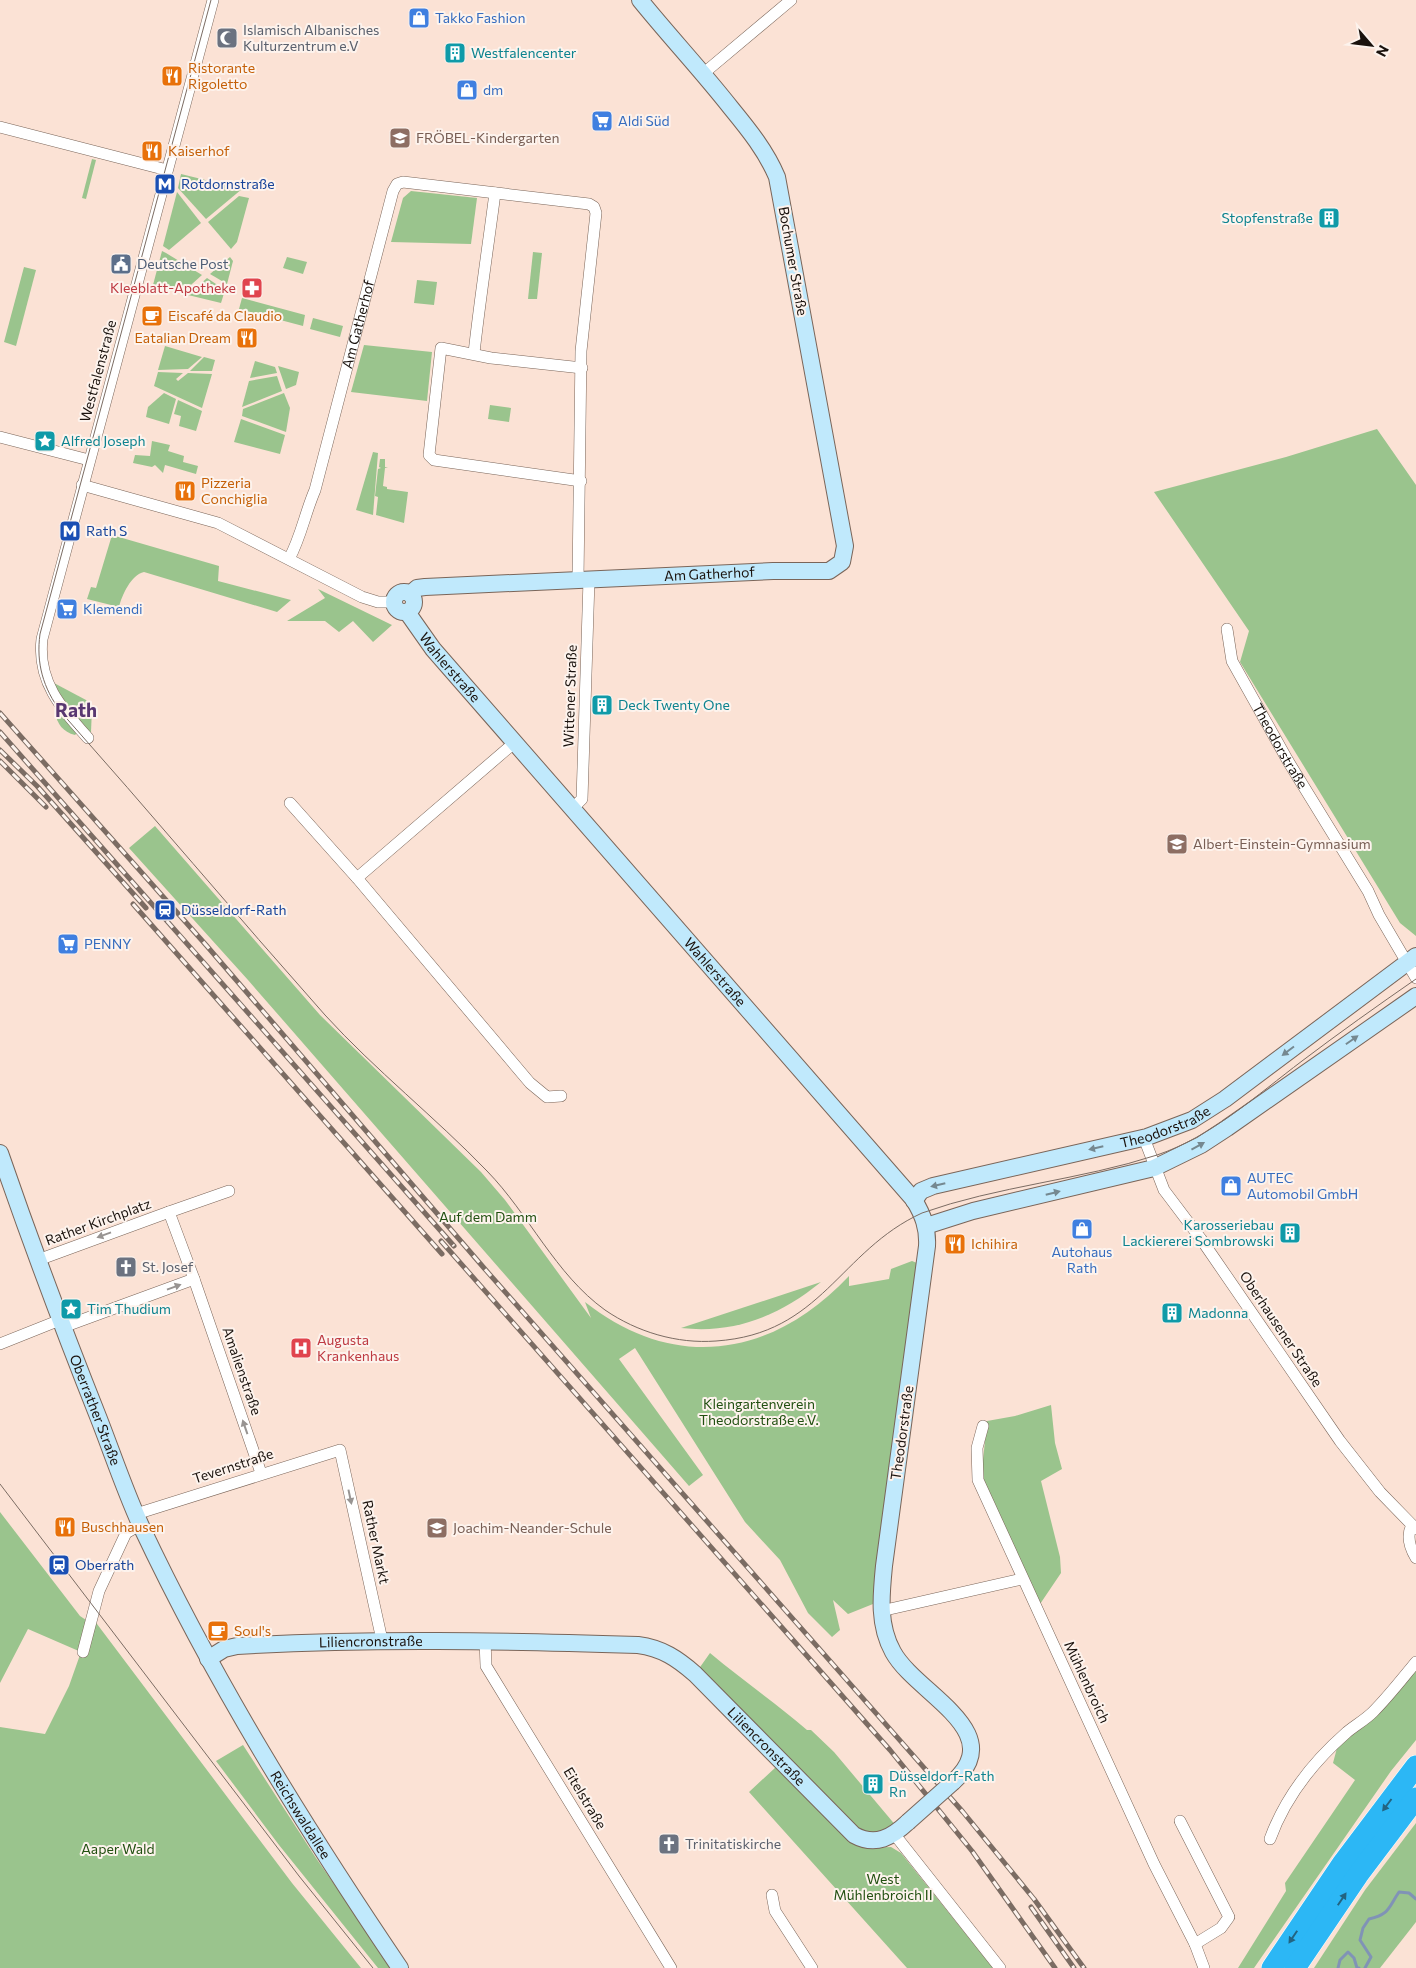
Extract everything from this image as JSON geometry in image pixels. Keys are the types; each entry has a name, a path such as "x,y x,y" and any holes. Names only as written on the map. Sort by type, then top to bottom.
{"highway":[{"path":"1272,1968 1342,1864 1416,1766"},
{"path":"1295,1968 1358,1875 1416,1798"}],"main road":[{"name":"Bochumer Straße","path":"640,0 704,73 762,147 777,177 845,546 843,558 839,565"},
{"name":"Am Gatherhof","path":"410,594 417,588 425,587 772,570 829,570 839,565"},
{"path":"401,592 410,594 414,602 412,608 407,612 397,610 393,602 395,596 401,592"},
{"name":"Wahlerstraße","path":"407,612 433,649 914,1201"},
{"name":"Theodorstraße","path":"881,1612 884,1566 927,1246 926,1226 914,1201 921,1191 933,1186 1144,1138 1192,1120 1226,1099 1411,959"},
{"name":"Theodorstraße","path":"926,1226 973,1211 1154,1168 1201,1145 1416,996"},
{"name":"Oberrather Straße","path":"0,1153 61,1324 138,1519 208,1659"},
{"path":"881,1612 884,1632 897,1659 917,1682 967,1729 971,1742 971,1758 964,1772 895,1835"},
{"name":"Liliencronstraße","path":"208,1659 224,1649 237,1646 382,1640 485,1640 638,1645 665,1652 696,1674 849,1832 859,1838 874,1841 895,1835"},
{"name":"Reichswaldallee","path":"208,1659 338,1877 400,1968"}],"street":[{"name":"Westfalenstraße","path":"88,738 61,708 50,690 42,667 41,648 82,485 213,0"},
{"path":"704,73 792,0"},
{"path":"0,126 167,170"},
{"name":"Am Gatherhof","path":"289,559 298,542 308,506 315,490 393,191 397,184 403,182 589,204 594,207 596,213 581,351 581,481 584,580"},
{"path":"474,353 480,294 486,276 495,193"},
{"path":"581,481 434,460 429,454 441,348 474,353 491,358 582,368"},
{"path":"0,437 89,460"},
{"path":"82,485 204,517 362,597 378,602 393,602"},
{"name":"Wittener Straße","path":"572,809 582,799 584,580"},
{"name":"Theodorstraße","path":"1227,629 1232,661 1288,761 1411,959 1416,978"},
{"path":"357,878 514,743"},
{"path":"290,803 357,878 530,1083 547,1096 561,1096"},
{"name":"Oberhausener Straße","path":"1144,1138 1164,1190 1206,1246 1340,1442 1380,1492 1414,1527 1409,1530 1409,1543 1416,1558"},
{"name":"Rather Kirchplatz","path":"38,1260 229,1191"},
{"name":"Rather Kirchplatz","path":"170,1212 194,1279"},
{"path":"0,1344 194,1279"},
{"name":"Amalienstraße","path":"194,1279 261,1472"},
{"name":"Mühlenbroich","path":"983,1426 977,1448 978,1480 1154,1864 1195,1944 1204,1968"},
{"name":"Tevernstraße","path":"138,1519 261,1472 340,1450"},
{"name":"Rather Markt","path":"340,1450 382,1640"},
{"path":"82,1652 99,1591 126,1533 138,1519"},
{"path":"881,1612 1022,1579"},
{"name":"Eitelstraße","path":"485,1640 486,1666 671,1968"},
{"path":"1270,1839 1278,1817 1294,1790 1346,1733 1372,1713 1416,1662"},
{"path":"1180,1822 1229,1917 1221,1928 1195,1944"},
{"path":"895,1835 1000,1968"},
{"path":"772,1895 775,1911 812,1968"}],"green space":[{"path":"92,159 96,160 86,199 82,198"},
{"path":"181,174 242,189 206,219 178,188"},
{"path":"411,191 477,198 471,244 391,242 403,198"},
{"path":"177,192 201,223 169,250 163,246"},
{"path":"239,196 249,198 237,242 231,249 208,222"},
{"path":"162,251 202,275 182,293 153,285"},
{"path":"533,252 542,253 537,299 528,299"},
{"path":"230,257 233,261 227,284 210,274"},
{"path":"287,257 307,262 303,274 283,268"},
{"path":"24,267 36,270 16,346 4,342"},
{"path":"207,278 225,290 221,303 188,295"},
{"path":"417,280 437,282 434,305 414,303"},
{"path":"242,298 305,315 303,326 239,309"},
{"path":"313,318 343,326 340,337 310,329"},
{"path":"364,345 432,352 427,401 351,392"},
{"path":"165,346 202,357 188,369 158,370"},
{"path":"204,357 215,360 212,371 190,371"},
{"path":"255,361 275,367 277,373 250,378"},
{"path":"278,366 299,372 296,385 286,389"},
{"path":"158,372 183,373 176,379 178,381 188,373 212,374 202,408 154,386"},
{"path":"277,376 282,391 242,407 249,381"},
{"path":"164,393 176,399 169,424 146,417 148,407"},
{"path":"284,393 290,408 286,432 242,416 243,409"},
{"path":"178,400 202,411 196,431 179,426 181,416 174,414"},
{"path":"490,405 511,408 509,422 488,419"},
{"path":"241,419 285,435 280,454 234,442"},
{"path":"1377,429 1416,485 1416,936 1400,923 1240,662 1249,631 1154,492 1286,457"},
{"path":"152,441 170,445 168,451 184,456 183,462 198,466 196,474 165,465 163,473 155,465 152,467 133,463 135,455 150,456"},
{"path":"373,452 378,453 373,515 356,510"},
{"path":"380,459 385,459 385,467 388,467 385,468 383,486 387,487 387,489 408,492 404,523 376,515 378,497 375,496 378,469 381,468 379,467"},
{"path":"112,535 219,566 218,581 291,600 277,612 144,572 131,581 119,607 87,599 91,587 96,588"},
{"path":"318,589 392,625 373,642 353,621 339,632 325,621 287,621 325,598"},
{"path":"54,683 86,700 92,708 91,732 89,732 63,700"},
{"path":"58,711 77,733 75,735 64,730 59,724 55,712"},
{"path":"155,826 320,1015 481,1172 505,1200 591,1318 585,1302 619,1325 654,1339 688,1346 722,1346 756,1339 788,1324 820,1303 849,1276 849,1286 889,1279 891,1269 912,1261 917,1263 873,1604 848,1614 833,1600 840,1630 832,1637 808,1613 780,1560 745,1522 635,1348 619,1359 703,1475 689,1486 248,980 129,848"},
{"path":"821,1282 789,1304 756,1320 720,1328 681,1328"},
{"path":"1051,1405 1055,1443 1062,1469 1041,1481 1060,1557 1061,1573 1038,1607 986,1491 982,1470 987,1421 1015,1416"},
{"name":"Aaper Wald","path":"0,1512 80,1616 92,1624 94,1620 292,1883 361,1968 0,1968 0,1727 45,1734 69,1686 81,1652 28,1629 0,1683"},
{"path":"710,1653 807,1730 811,1730 834,1752 897,1827 887,1833 861,1832 698,1670"},
{"path":"1416,1670 1416,1740 1391,1771 1254,1968 1238,1968 1286,1891 1285,1883 1355,1780 1333,1763 1337,1748 1375,1715"},
{"path":"243,1745 316,1858 392,1968 378,1968 279,1845 216,1761"},
{"name":"West Mühlenbroich II","path":"776,1767 871,1848 891,1847 901,1853 993,1968 907,1968 749,1792"},
{"path":"1416,1823 1416,1922 1380,1968 1314,1968 1365,1890"}],"waterway":[{"path":"1365,1968 1371,1957 1360,1940 1363,1928 1369,1919 1385,1912 1399,1892 1409,1893 1416,1899"},
{"path":"1338,1968 1340,1960 1348,1952 1354,1958 1357,1968 1359,1968"}],"tram line":[{"path":"211,0 40,634 39,655 42,675 50,694 61,712 325,1015 364,1055 487,1171 571,1279 605,1310 630,1325 658,1335 687,1341 716,1341 752,1335 781,1323 806,1307 828,1289 870,1248 894,1229 922,1213 1009,1189 1128,1164 1157,1155 1196,1138 1233,1114 1330,1040 1416,979"},
{"path":"0,1484 299,1876 373,1968"}],"railway":[{"path":"0,713 206,945 484,1268 963,1812 1034,1899 1084,1968"},
{"path":"0,732 454,1246"},
{"path":"0,750 37,786 146,908"},
{"path":"0,761 46,807"},
{"path":"133,904 442,1254"},
{"path":"441,1241 890,1750 972,1851 1055,1968"},
{"path":"1031,1907 1074,1968"}],"place":[{"name":"Takko Fashion","path":"419,18"},
{"name":"Islamisch Albanisches Kulturzentrum e.V","path":"227,38"},
{"name":"Westfalencenter","path":"455,53"},
{"name":"Ristorante Rigoletto","path":"172,76"},
{"name":"dm","path":"467,90"},
{"name":"Aldi Süd","path":"602,121"},
{"name":"FRÖBEL-Kindergarten","path":"400,138"},
{"name":"Kaiserhof","path":"152,151"},
{"name":"Rotdornstraße","path":"165,184"},
{"name":"Stopfenstraße","path":"1329,218"},
{"name":"Deutsche Post","path":"121,264"},
{"name":"Kleeblatt-Apotheke","path":"252,288"},
{"name":"Eiscafé da Claudio","path":"152,316"},
{"name":"Eatalian Dream","path":"247,338"},
{"name":"Alfred Joseph","path":"45,441"},
{"name":"Pizzeria Conchiglia","path":"185,491"},
{"name":"Rath S","path":"70,531"},
{"name":"Klemendi","path":"67,609"},
{"name":"Deck Twenty One","path":"602,705"},
{"name":"Albert-Einstein-Gymnasium","path":"1177,844"},
{"name":"Düsseldorf-Rath","path":"165,910"},
{"name":"PENNY","path":"68,944"},
{"name":"AUTEC Automobil GmbH","path":"1231,1186"},
{"name":"Autohaus Rath","path":"1082,1229"},
{"name":"Karosseriebau Lackiererei Sombrowski","path":"1290,1233"},
{"name":"Ichihira","path":"955,1244"},
{"name":"St. Josef","path":"126,1267"},
{"name":"Tim Thudium","path":"71,1309"},
{"name":"Madonna","path":"1172,1313"},
{"name":"Augusta Krankenhaus","path":"301,1348"},
{"name":"Buschhausen","path":"65,1527"},
{"name":"Joachim-Neander-Schule","path":"437,1528"},
{"name":"Oberrath","path":"59,1565"},
{"name":"Soul's","path":"218,1631"},
{"name":"Düsseldorf-Rath Rn","path":"873,1784"},
{"name":"Trinitatiskirche","path":"669,1844"}],"district":[{"name":"Rath","path":"76,710"}],"park label":[{"name":"Auf dem Damm","path":"488,1217"},
{"name":"Kleingartenverein Theodorstraße e.V.","path":"759,1412"}]}
